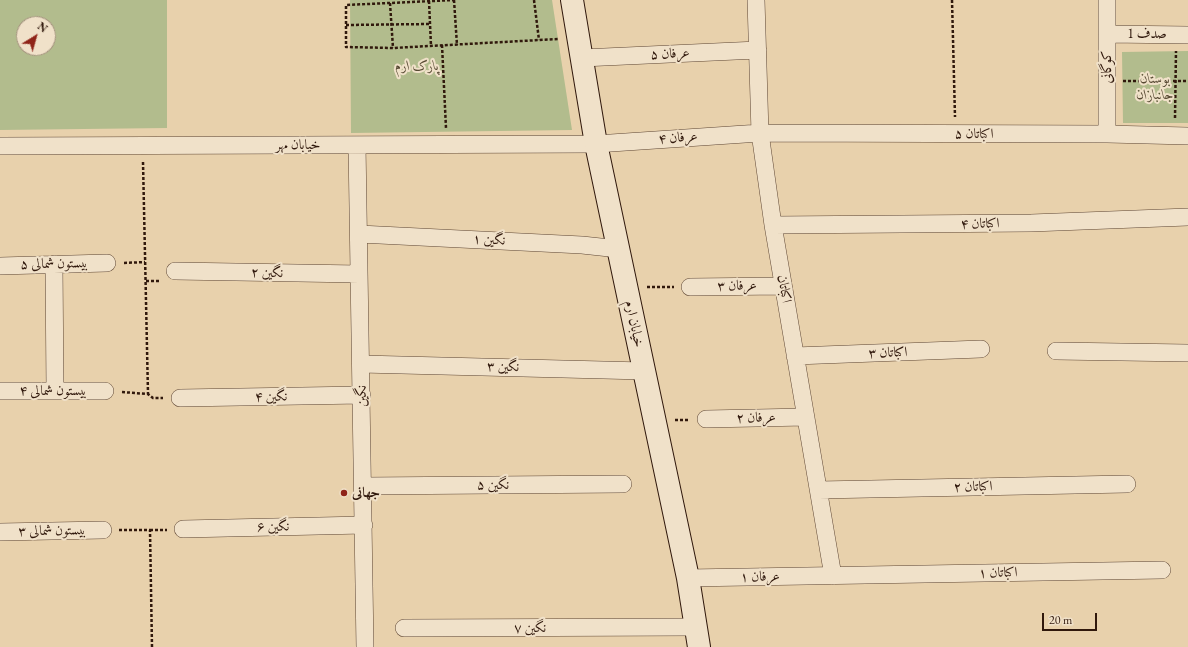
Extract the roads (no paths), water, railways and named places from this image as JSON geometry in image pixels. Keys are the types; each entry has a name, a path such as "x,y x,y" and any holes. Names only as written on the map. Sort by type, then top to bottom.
{"street":[{"name":"خیابان ارم","path":"572,0 596,144 688,578 697,637"},
{"name":"اکباتان","path":"756,0 760,133 783,286 833,576"},
{"name":"کوگانی","path":"1107,0 1107,134"},
{"name":"صدف 1","path":"1107,34 1182,35"},
{"name":"عرفان ۵","path":"580,48 758,50"},
{"name":"عرفان ۴","path":"596,144 760,133"},
{"name":"اکباتان ۵","path":"760,133 1107,134 1181,136"},
{"name":"خیابان مهر","path":"0,146 596,144"},
{"name":"نگین","path":"357,145 365,647"},
{"name":"اکباتان ۴","path":"773,225 1031,223 1188,217"},
{"name":"نگین ۱","path":"359,234 582,245 618,249"},
{"name":"بیستون شمالی ۵","path":"0,266 107,263"},
{"path":"54,264 55,391"},
{"name":"نگین ۲","path":"174,271 359,274"},
{"name":"عرفان ۳","path":"690,287 783,286"},
{"name":"اکباتان ۳","path":"795,356 981,349"},
{"path":"1056,351 1188,353"},
{"name":"نگین ۳","path":"361,364 644,371"},
{"name":"بیستون شمالی ۴","path":"0,391 105,391"},
{"name":"نگین ۴","path":"180,398 362,395"},
{"name":"عرفان ۲","path":"706,419 806,417"},
{"name":"نگین ۵","path":"363,486 623,484"},
{"name":"اکباتان ۲","path":"818,490 1127,484"},
{"name":"نگین ۶","path":"183,529 364,525"},
{"name":"بیستون شمالی ۳","path":"0,532 103,530"},
{"name":"اکباتان ۱","path":"833,576 1162,570"},
{"name":"عرفان ۱","path":"688,578 833,576"},
{"name":"نگین ۷","path":"404,628 697,637"}],"place":[{"name":"جهانی","path":"344,493"}],"park label":[{"name":"پارک ارم","path":"417,66"},
{"name":"بوستان جانبازان","path":"1155,88"}]}
